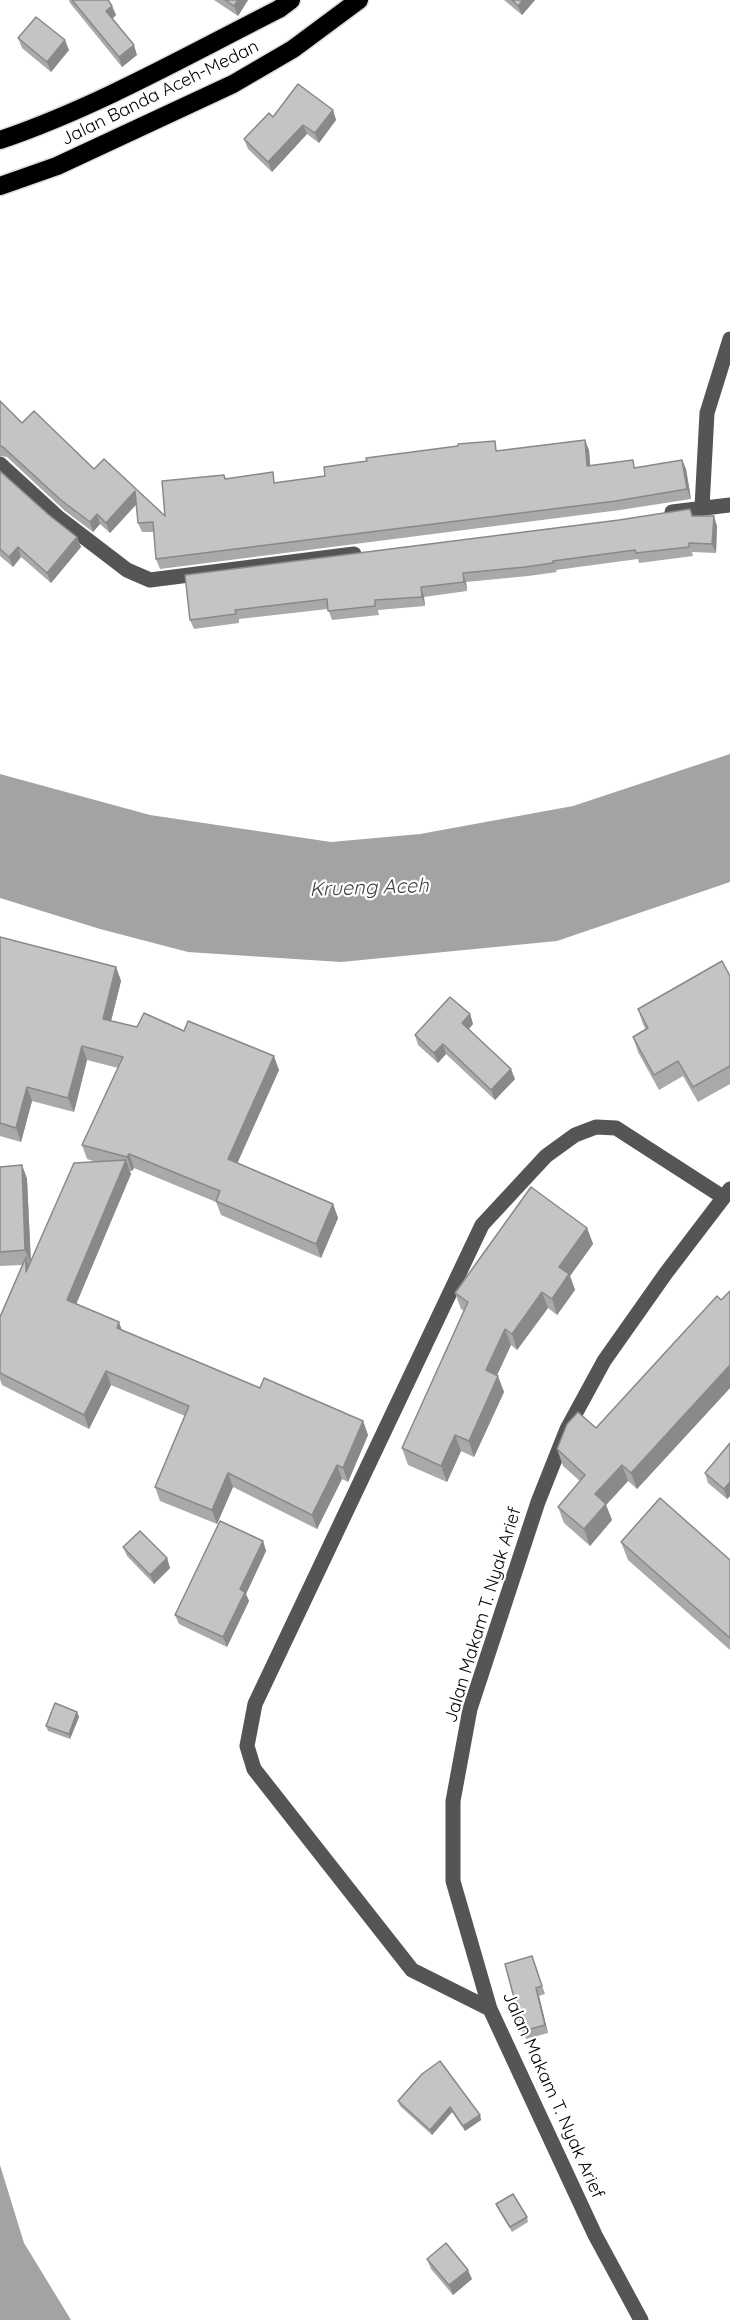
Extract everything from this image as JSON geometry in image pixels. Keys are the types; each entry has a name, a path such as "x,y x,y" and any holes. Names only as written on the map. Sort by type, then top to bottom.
{"highway":[{"name":"Jalan Banda Aceh-Medan","path":"0,140 30,130 114,92 279,9 291,0"},
{"name":"Jalan Banda Aceh-Medan","path":"0,186 57,166 233,84 293,49 359,0"}],"street":[{"path":"702,507 707,413 730,339"},
{"path":"0,464 59,518 127,570 150,580 374,551"},
{"path":"656,515 702,507 730,506"},
{"path":"490,2009 412,1970 254,1769 248,1746 255,1704 482,1225 546,1156 575,1135 596,1127 616,1128 726,1193"},
{"name":"Jalan Makam T. Nyak Arief","path":"641,2320 595,2235 490,2009 453,1881 453,1801 470,1709 538,1502 567,1428 604,1361 726,1193"}],"water":[{"name":"Krueng Aceh","path":"730,754 730,882 557,941 341,962 188,952 100,929 0,898 0,774 150,815 331,842 420,834 573,806"},
{"path":"0,2165 24,2243 71,2320 0,2320"}],"building":[{"path":"72,0 108,0 112,6 106,11 134,45 119,57"},
{"path":"225,0 238,0 234,6"},
{"path":"512,0 523,0 518,6"},
{"path":"36,17 65,40 47,62 18,38"},
{"path":"298,84 333,110 315,133 303,125 268,162 244,139 269,113 273,117"},
{"path":"0,401 22,423 34,411 94,469 104,459 165,516 162,481 224,475 225,479 273,472 274,483 325,476 324,467 367,461 366,458 458,446 458,444 495,441 496,451 585,440 587,466 633,460 634,468 682,460 687,489 616,501 156,559 153,522 138,523 135,491 106,523 97,514 90,522 62,501 0,446"},
{"path":"0,471 77,537 47,573 18,547 9,557 0,549"},
{"path":"690,509 692,516 714,516 712,544 689,543 689,547 636,553 635,550 525,567 463,573 464,582 421,587 422,597 375,600 375,606 328,611 327,599 235,610 236,614 190,620 185,575"},
{"path":"0,937 116,967 103,1019 137,1027 144,1013 184,1031 188,1021 274,1056 228,1159 333,1204 316,1244 216,1201 220,1191 129,1154 127,1157 82,1145 123,1057 82,1046 68,1098 27,1087 16,1128 0,1123"},
{"path":"722,961 730,976 730,1066 693,1087 678,1061 654,1075 633,1037 648,1028 638,1009"},
{"path":"450,997 470,1014 462,1023 511,1069 491,1090 443,1044 434,1053 415,1035"},
{"path":"126,1160 67,1300 119,1322 117,1328 260,1388 264,1378 363,1421 343,1468 337,1465 312,1515 228,1473 212,1510 155,1487 189,1406 106,1371 84,1415 0,1373 0,1317 26,1257 26,1272 74,1163"},
{"path":"22,1165 25,1250 0,1252 0,1167"},
{"path":"531,1187 587,1228 559,1267 569,1274 552,1299 542,1292 512,1334 505,1329 486,1370 498,1376 469,1441 455,1435 441,1466 402,1448 468,1302 455,1293"},
{"path":"730,1291 730,1365 631,1473 622,1465 595,1494 606,1504 584,1529 558,1507 585,1475 557,1449 567,1424 578,1412 596,1428 717,1296 721,1300"},
{"path":"730,1443 730,1482 724,1489 705,1473"},
{"path":"660,1498 730,1560 730,1638 621,1542"},
{"path":"220,1521 263,1541 240,1589 245,1592 223,1637 175,1615"},
{"path":"140,1531 167,1558 150,1575 123,1547"},
{"path":"55,1703 77,1712 69,1734 46,1726"},
{"path":"532,1956 542,1986 536,1988 545,2025 523,2031 505,1964"},
{"path":"440,2061 480,2115 463,2126 450,2107 430,2130 398,2101 422,2074"},
{"path":"513,2194 527,2217 510,2227 496,2204"},
{"path":"446,2243 468,2270 449,2285 427,2259"}]}
